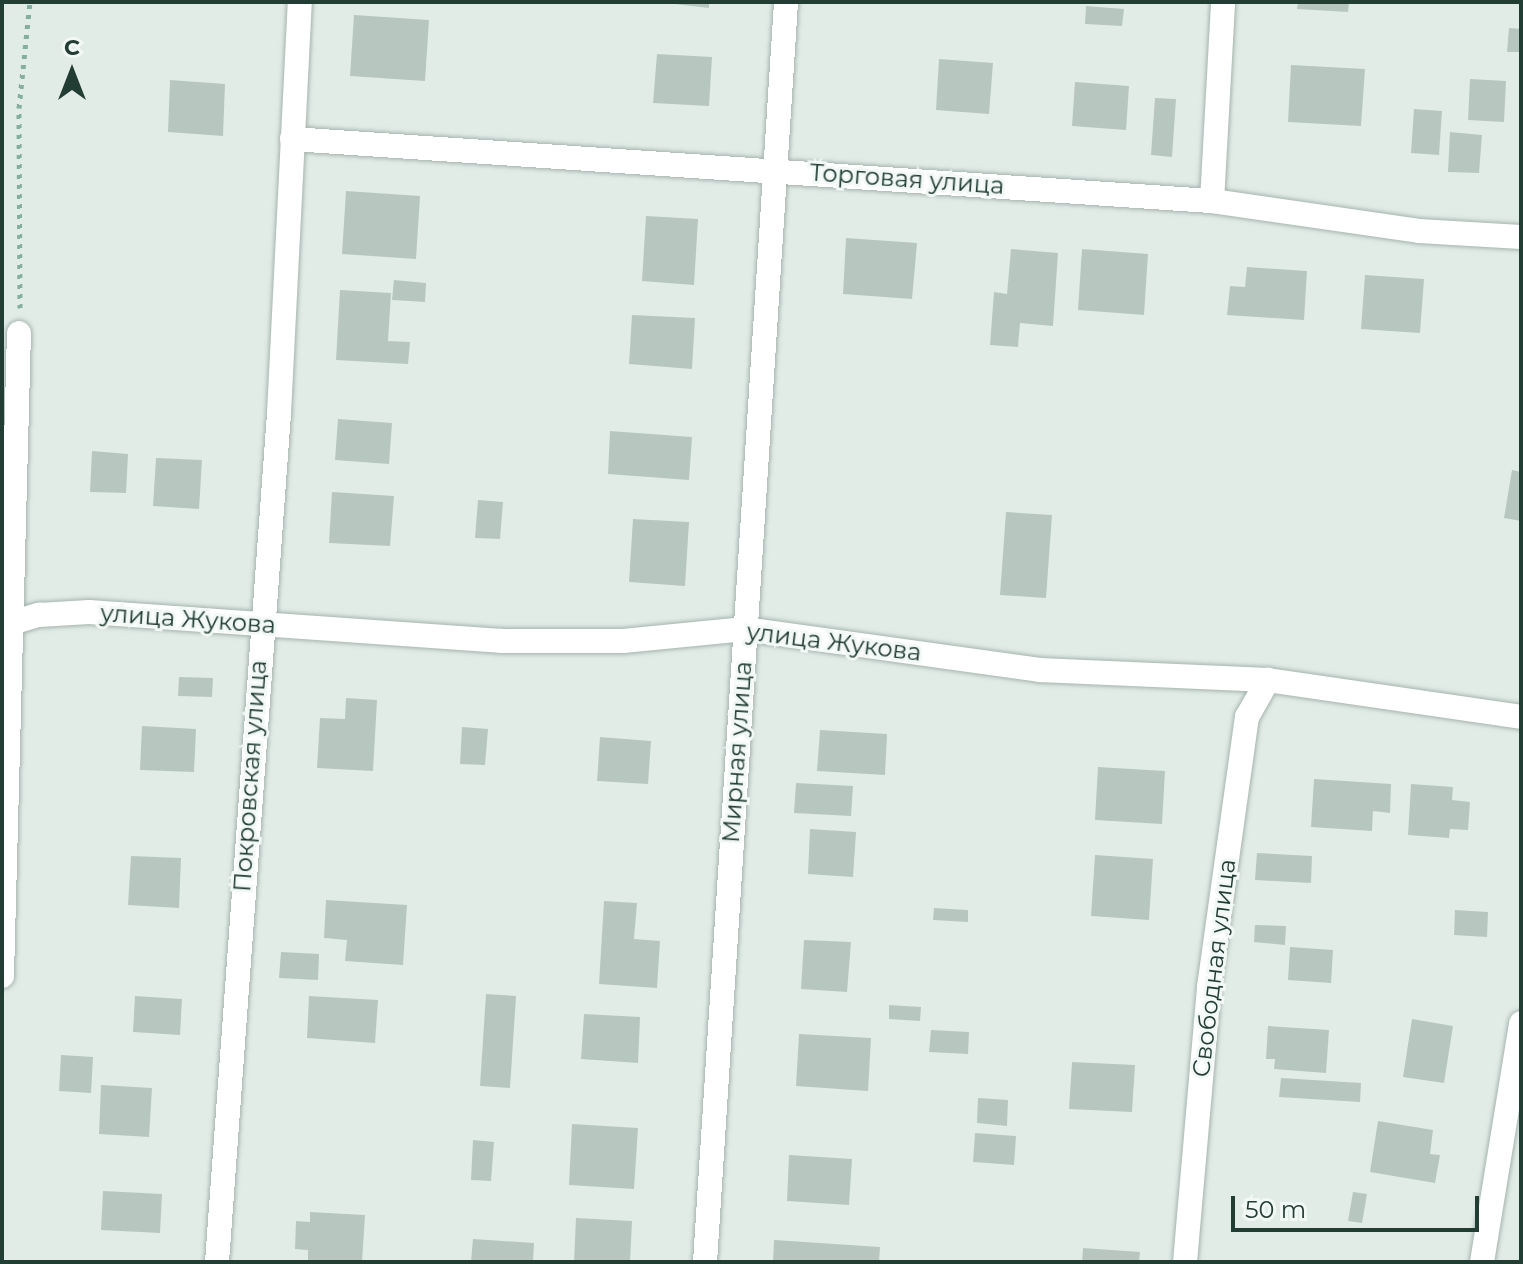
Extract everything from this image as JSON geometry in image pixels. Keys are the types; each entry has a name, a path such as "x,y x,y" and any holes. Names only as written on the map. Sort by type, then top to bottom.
{"street":[{"name":"Покровская улица","path":"217,1262 279,413 300,2"},
{"name":"Мирная улица","path":"705,1262 786,2"},
{"path":"1212,201 1223,2"},
{"name":"Торговая улица","path":"292,139 1212,201 1419,231 1521,237"},
{"path":"2,976 8,623 19,333"},
{"name":"улица Жукова","path":"8,623 89,612 501,641 623,641 745,629 1040,670 1268,680 1521,717"},
{"name":"Свободная улица","path":"1185,1262 1209,987 1244,732 1247,717 1268,680"},
{"path":"1482,1262 1521,1023"}],"path":[{"path":"19,333 19,108 30,2"}],"building":[{"path":"658,2 709,2 709,8"},
{"path":"1298,2 1349,2 1348,12 1297,9"},
{"path":"1086,6 1124,9 1122,26 1085,24"},
{"path":"354,15 429,20 425,81 350,76"},
{"path":"1509,28 1521,29 1521,52 1507,52"},
{"path":"657,54 712,57 709,106 653,103"},
{"path":"939,59 993,63 989,114 936,110"},
{"path":"1291,65 1365,69 1361,126 1288,122"},
{"path":"1470,79 1506,81 1504,122 1468,120"},
{"path":"170,80 225,84 223,136 168,132"},
{"path":"1075,82 1129,86 1126,130 1072,126"},
{"path":"1155,98 1176,99 1172,157 1151,155"},
{"path":"1414,109 1442,111 1439,155 1411,153"},
{"path":"1450,132 1482,135 1479,173 1448,172"},
{"path":"346,191 420,196 416,259 342,254"},
{"path":"646,216 698,219 694,285 642,281"},
{"path":"846,238 917,243 912,299 843,294"},
{"path":"1011,249 1058,253 1053,326 1020,323 1018,347 990,345 994,292 1007,294"},
{"path":"1082,249 1148,254 1144,315 1078,310"},
{"path":"1247,267 1307,271 1304,320 1227,315 1230,286 1245,287"},
{"path":"1365,275 1424,279 1420,333 1361,329"},
{"path":"394,280 426,283 425,302 392,300"},
{"path":"340,290 391,293 388,341 410,342 408,364 336,360"},
{"path":"632,315 695,318 692,369 629,364"},
{"path":"338,419 392,423 389,464 335,460"},
{"path":"610,431 692,437 689,480 608,474"},
{"path":"92,451 128,454 126,493 90,492"},
{"path":"156,458 202,460 199,509 153,506"},
{"path":"1512,470 1521,472 1521,521 1504,518"},
{"path":"332,492 394,496 390,546 329,543"},
{"path":"478,500 503,502 500,539 475,538"},
{"path":"1006,512 1052,515 1046,598 1000,595"},
{"path":"633,519 689,522 685,586 629,582"},
{"path":"179,677 213,678 212,697 178,696"},
{"path":"346,698 377,700 373,771 317,768 320,718 345,719"},
{"path":"142,726 196,729 194,772 140,770"},
{"path":"462,727 488,729 485,765 460,764"},
{"path":"820,730 887,734 885,775 817,771"},
{"path":"600,737 651,741 648,784 597,781"},
{"path":"1098,767 1165,771 1162,824 1095,820"},
{"path":"1314,779 1391,784 1390,813 1373,811 1372,831 1311,827"},
{"path":"796,783 853,786 851,816 794,813"},
{"path":"1411,784 1453,787 1452,800 1470,802 1468,830 1450,829 1449,838 1408,835"},
{"path":"810,829 856,832 853,877 808,874"},
{"path":"1257,853 1312,856 1311,883 1255,880"},
{"path":"1095,855 1153,859 1149,920 1091,916"},
{"path":"131,856 181,858 179,908 128,905"},
{"path":"326,900 407,905 403,965 345,961 347,940 324,938"},
{"path":"604,901 637,903 634,939 660,941 657,988 599,984"},
{"path":"934,908 968,910 968,922 933,920"},
{"path":"1455,910 1488,912 1487,937 1454,935"},
{"path":"1255,925 1286,926 1285,945 1254,942"},
{"path":"804,940 851,942 847,992 801,989"},
{"path":"1290,947 1333,950 1331,983 1288,980"},
{"path":"281,952 319,954 318,980 279,978"},
{"path":"486,994 516,996 510,1088 480,1086"},
{"path":"135,996 182,999 180,1035 133,1032"},
{"path":"309,996 378,1000 375,1043 307,1038"},
{"path":"889,1005 921,1007 920,1021 889,1019"},
{"path":"584,1014 640,1017 638,1063 581,1059"},
{"path":"1412,1019 1453,1026 1444,1083 1403,1077"},
{"path":"1268,1026 1329,1030 1326,1073 1274,1069 1275,1059 1266,1059"},
{"path":"931,1030 969,1032 968,1054 929,1052"},
{"path":"799,1034 871,1038 868,1091 796,1086"},
{"path":"61,1055 93,1057 91,1093 59,1091"},
{"path":"1072,1062 1135,1065 1132,1112 1069,1109"},
{"path":"1281,1078 1361,1083 1360,1102 1279,1097"},
{"path":"101,1085 152,1088 149,1137 99,1134"},
{"path":"978,1098 1008,1100 1007,1126 977,1123"},
{"path":"1378,1121 1433,1130 1430,1154 1440,1155 1435,1183 1370,1172"},
{"path":"572,1124 638,1128 634,1189 569,1185"},
{"path":"975,1133 1016,1136 1014,1165 973,1162"},
{"path":"473,1140 494,1142 491,1181 471,1180"},
{"path":"789,1155 852,1159 849,1205 787,1201"},
{"path":"103,1191 162,1194 160,1233 101,1230"},
{"path":"1353,1192 1367,1194 1362,1223 1348,1221"},
{"path":"310,1212 365,1215 362,1262 308,1260 308,1250 295,1249 296,1221 310,1222"},
{"path":"576,1218 632,1221 630,1262 574,1262"},
{"path":"473,1239 534,1243 533,1262 471,1262"},
{"path":"774,1240 880,1247 879,1262 773,1262"},
{"path":"1083,1248 1140,1252 1139,1262 1082,1262"}]}
